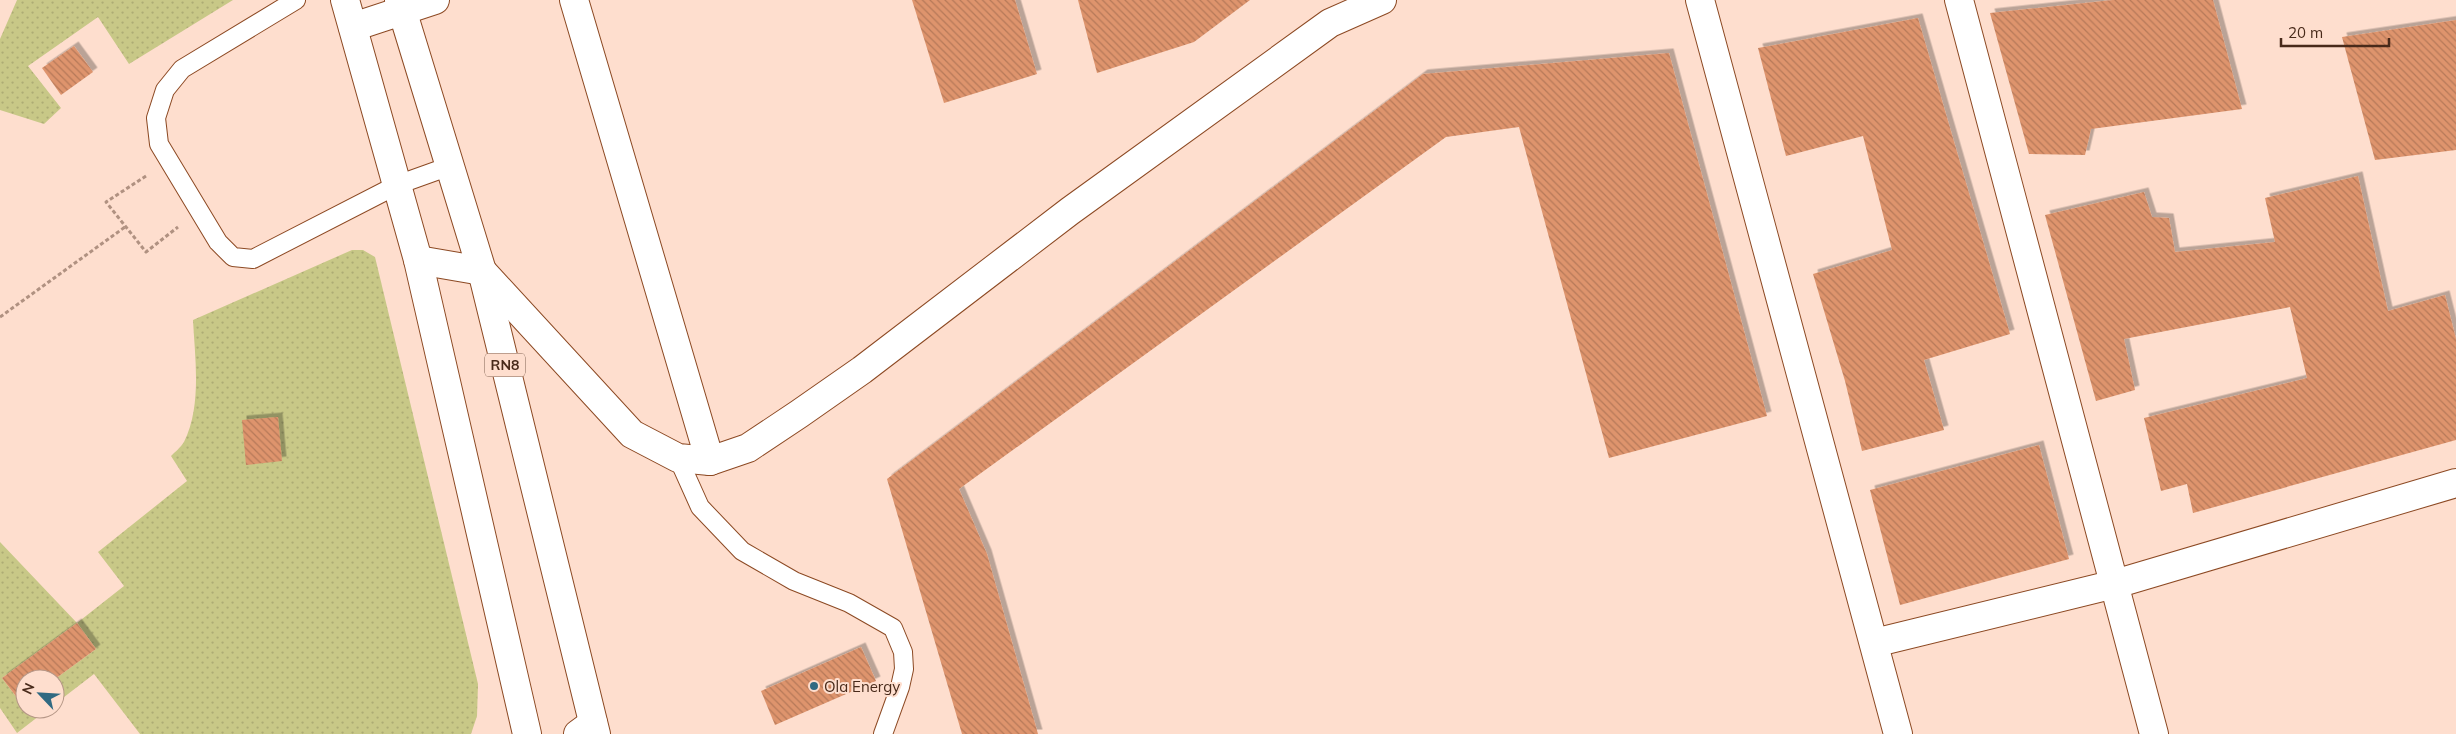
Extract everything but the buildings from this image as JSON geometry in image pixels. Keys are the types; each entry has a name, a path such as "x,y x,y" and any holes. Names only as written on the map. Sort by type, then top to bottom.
{"street":[{"path":"345,0 418,260 527,734"},
{"path":"353,27 401,6 435,0"},
{"path":"574,0 710,462"},
{"path":"418,260 482,271 632,434 678,458 710,462 748,448 799,414 862,370 1070,212 1330,24 1382,0"},
{"path":"1700,0 1898,734"},
{"path":"1959,0 2154,734"},
{"name":"RN8","path":"401,6 482,271 589,730"},
{"path":"1874,643 2114,584 2456,483"}],"lane":[{"path":"296,0 182,69 165,90 156,118 159,144 218,242 233,257 253,259 397,185 450,166"},
{"path":"678,458 700,507 742,551 794,581 849,603 893,628 903,652 904,669 900,687 883,734"}],"path":[{"path":"169,160 106,202 146,252 199,212"},
{"path":"0,317 125,226"}],"green space":[{"path":"17,0 233,0 129,64 98,17 28,66 61,108 44,124 0,110 0,39"},
{"path":"352,250 363,250 375,257 478,684 477,716 471,734 140,734 94,674 65,696 65,672 96,649 77,623 124,586 98,552 187,481 171,456 184,442 190,428 193,413 196,366 193,320"},
{"path":"0,542 77,623 2,678 15,695 15,719 35,719 17,733 0,708"}],"place":[{"name":"Ola Energy","path":"814,686"}]}
